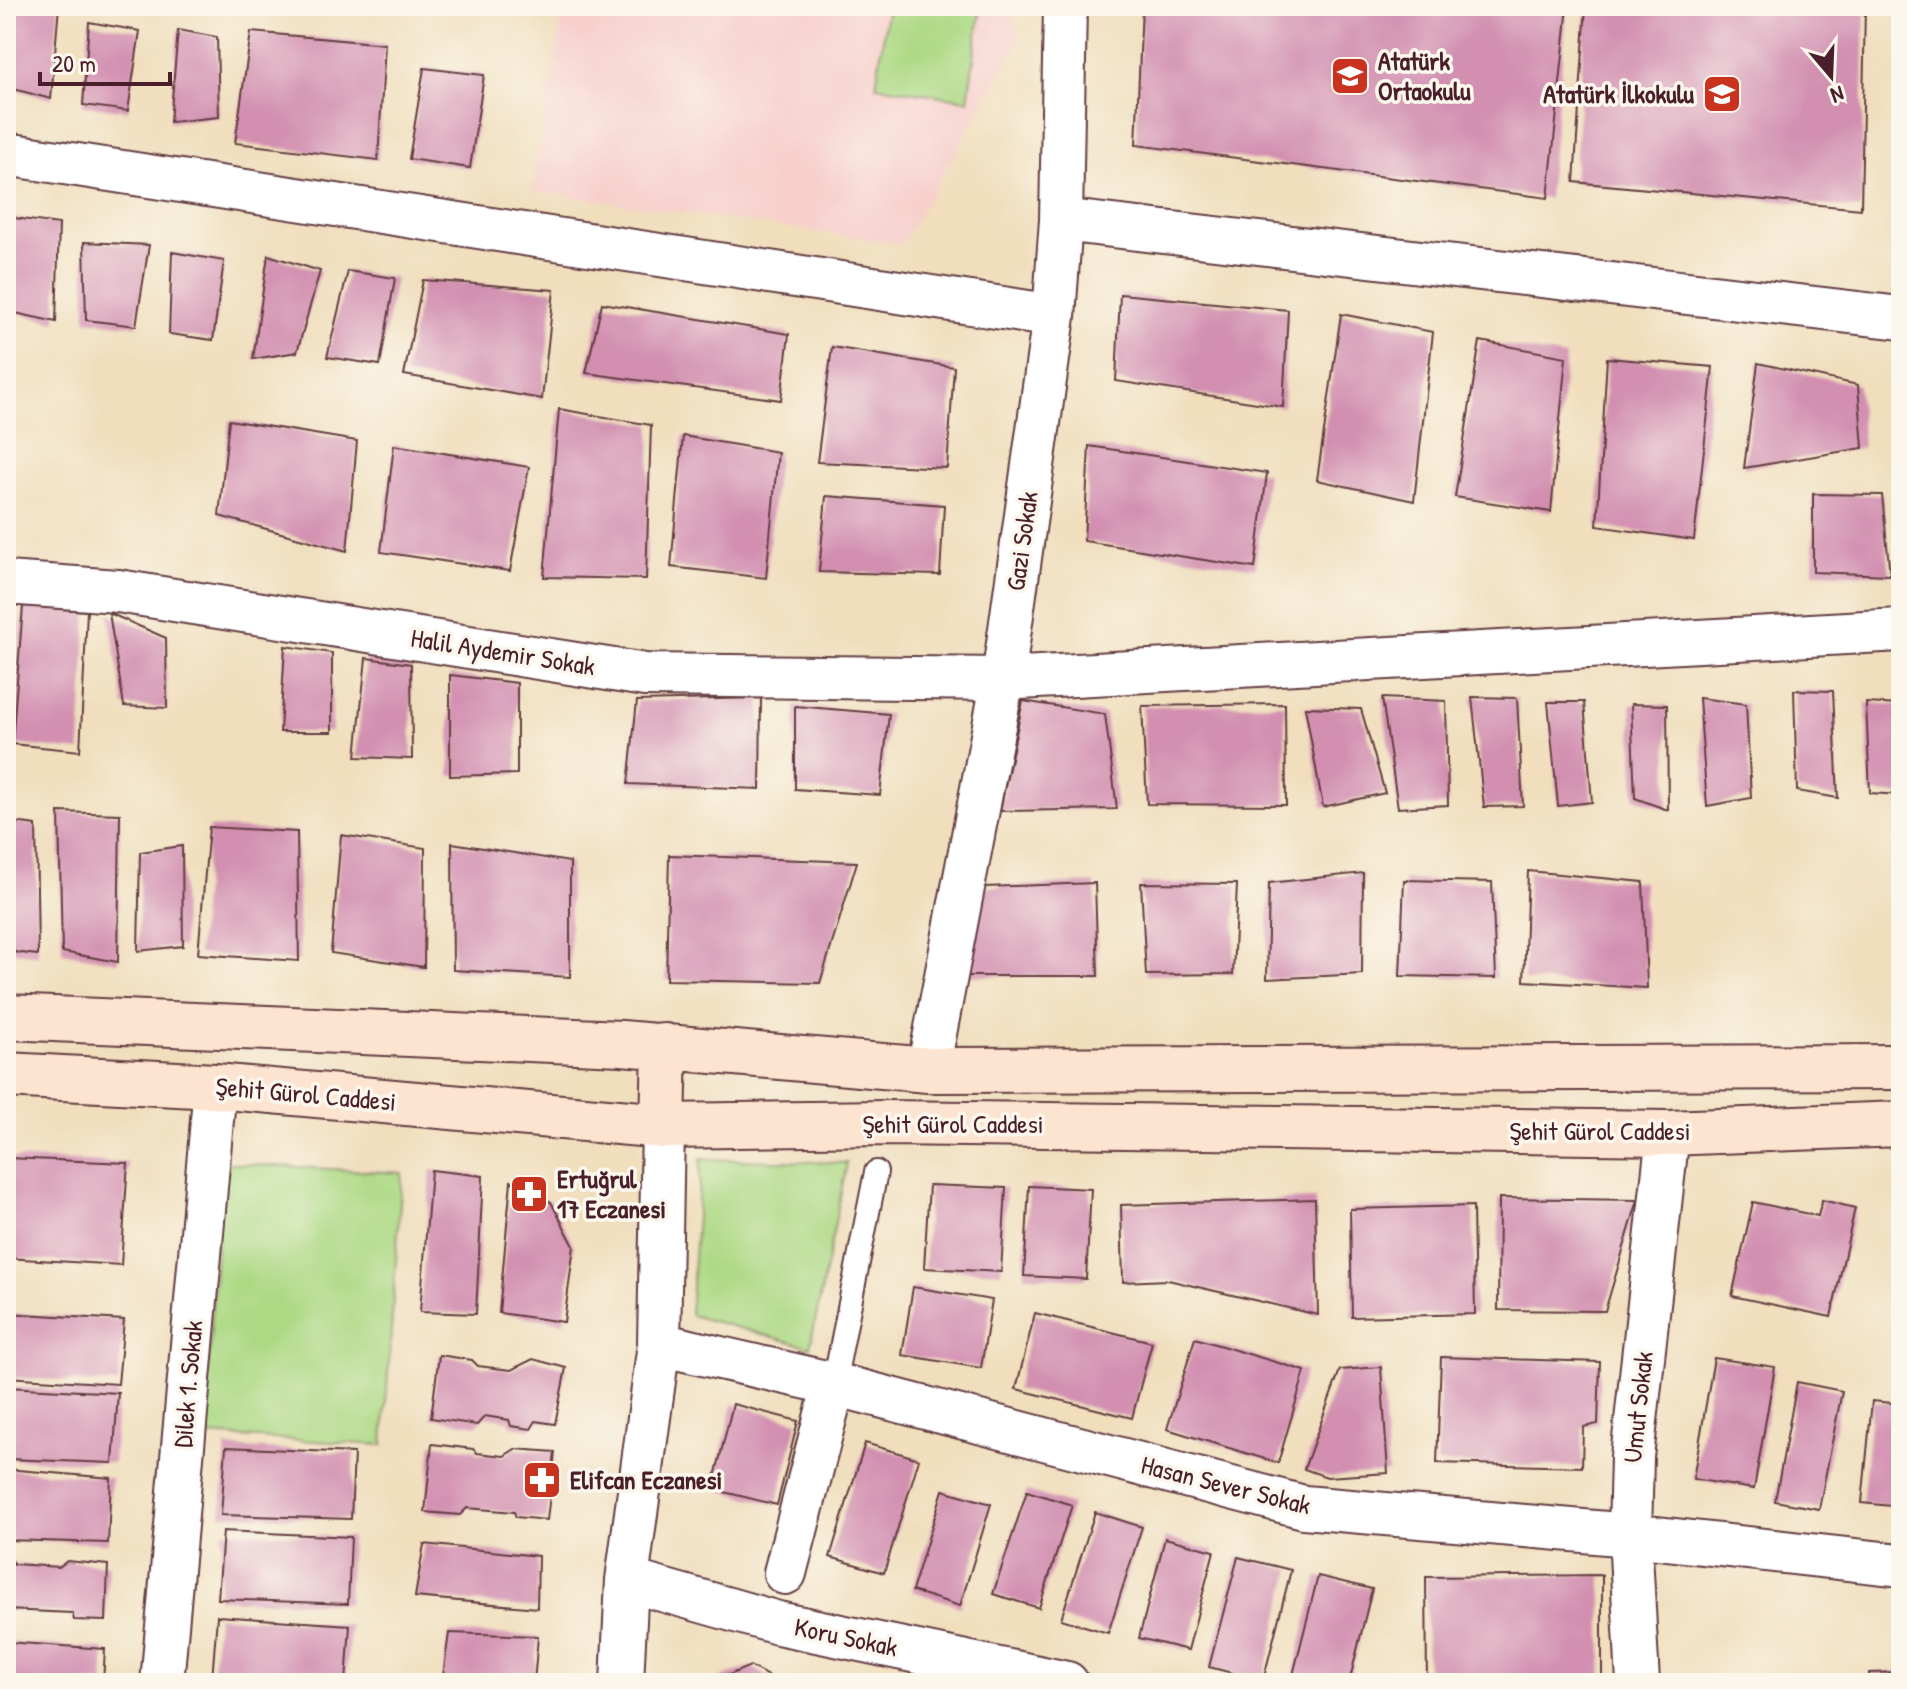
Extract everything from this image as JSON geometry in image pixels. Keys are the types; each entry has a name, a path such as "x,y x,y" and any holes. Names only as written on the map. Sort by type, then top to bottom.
{"main road":[{"name":"Şehit Gürol Caddesi","path":"6,1017 665,1046 928,1070 1901,1067"},
{"path":"663,1126 665,1046"},
{"name":"Şehit Gürol Caddesi","path":"6,1075 215,1086 663,1126 886,1123 1668,1133 1901,1124"}],"street":[{"name":"Gazi Sokak","path":"928,1070 1003,679 1054,316 1061,220 1065,6"},
{"path":"6,154 1054,316"},
{"path":"1061,220 1901,318"},
{"name":"Halil Aydemir Sokak","path":"6,583 118,591 645,675 1003,679 1901,630"},
{"name":"Dilek 1. Sokak","path":"162,1683 215,1086"},
{"path":"622,1683 627,1580 659,1344 663,1126"},
{"name":"Umut Sokak","path":"1638,1683 1630,1535 1632,1457 1668,1133"},
{"name":"Hasan Sever Sokak","path":"659,1344 834,1384 1304,1507 1630,1535 1901,1565"},
{"path":"785,1573 834,1384"},
{"name":"Koru Sokak","path":"627,1580 778,1623 1067,1683"}],"lane":[{"path":"834,1384 876,1172"}],"shaded area":[{"path":"564,6 1009,6 1020,40 902,244 532,191"}],"green space":[{"path":"888,6 981,6 968,100 876,86"},
{"path":"701,1159 847,1163 810,1347 690,1315"},
{"path":"222,1163 402,1173 383,1445 204,1435"}],"building":[{"path":"6,6 59,6 51,99 6,87"},
{"name":"Atatürk Ortaokulu","path":"1142,6 1568,6 1548,198 1136,145"},
{"name":"Atatürk İlkokulu","path":"1586,6 1865,6 1861,209 1574,182"},
{"path":"89,22 140,31 128,111 83,105"},
{"path":"178,30 217,37 219,117 170,122"},
{"path":"251,32 385,44 378,160 235,143"},
{"path":"424,68 484,75 470,168 409,159"},
{"path":"7,217 59,224 56,322 6,311"},
{"path":"84,242 149,245 136,326 86,320"},
{"path":"172,252 224,261 213,340 169,334"},
{"path":"268,255 320,271 297,352 253,359"},
{"path":"348,271 395,278 380,365 327,357"},
{"path":"423,280 554,290 542,399 404,375"},
{"path":"1120,294 1288,310 1283,407 1116,381"},
{"path":"602,303 789,334 781,400 586,373"},
{"path":"1341,314 1433,332 1414,501 1317,480"},
{"path":"1480,341 1566,357 1551,512 1455,497"},
{"path":"832,347 954,367 947,468 817,462"},
{"path":"1607,358 1713,367 1694,540 1597,526"},
{"path":"1758,363 1858,385 1863,448 1744,468"},
{"path":"559,409 651,425 646,579 544,577"},
{"path":"229,420 357,441 347,551 219,516"},
{"path":"683,436 778,452 766,578 671,567"},
{"path":"394,445 529,467 510,571 381,552"},
{"path":"1089,446 1267,473 1255,568 1084,541"},
{"path":"1813,494 1882,495 1890,575 1813,572"},
{"path":"826,496 944,505 940,575 819,572"},
{"path":"23,606 87,611 80,751 12,744"},
{"path":"109,613 166,638 167,708 124,706"},
{"path":"285,646 332,653 332,732 280,732"},
{"path":"366,658 411,664 412,759 356,757"},
{"path":"450,675 517,683 517,774 450,776"},
{"path":"1794,690 1833,691 1838,798 1797,791"},
{"path":"1472,697 1517,698 1523,806 1484,807"},
{"path":"761,698 760,789 628,784 637,701"},
{"path":"1382,698 1446,701 1448,805 1398,808"},
{"path":"1699,698 1746,704 1751,798 1707,806"},
{"path":"1023,701 1105,714 1117,809 1000,811"},
{"path":"1548,702 1584,702 1592,802 1558,806"},
{"path":"1866,703 1901,705 1901,795 1870,793"},
{"path":"1285,704 1286,805 1147,804 1142,706"},
{"path":"1631,704 1667,705 1668,810 1635,798"},
{"path":"795,706 889,714 880,795 795,789"},
{"path":"1305,707 1361,709 1385,793 1323,807"},
{"path":"59,812 120,814 118,962 62,952"},
{"path":"6,821 36,825 38,955 6,951"},
{"path":"209,827 297,832 299,961 198,954"},
{"path":"341,835 425,848 424,967 331,953"},
{"path":"452,843 570,862 570,977 453,970"},
{"path":"182,846 183,946 138,951 140,852"},
{"path":"669,855 857,862 820,983 666,980"},
{"path":"1528,871 1643,882 1647,988 1524,981"},
{"path":"1363,873 1362,974 1267,979 1269,883"},
{"path":"1404,880 1492,882 1496,978 1400,976"},
{"path":"1095,883 1098,976 966,976 984,887"},
{"path":"1141,883 1237,884 1233,974 1146,975"},
{"path":"6,1158 128,1163 121,1265 6,1258"},
{"path":"431,1170 483,1176 476,1314 420,1312"},
{"path":"511,1181 551,1202 574,1246 564,1322 499,1313"},
{"path":"929,1185 1006,1188 1001,1272 924,1268"},
{"path":"1029,1186 1091,1189 1086,1279 1024,1276"},
{"path":"1499,1198 1638,1200 1605,1311 1498,1310"},
{"path":"1315,1199 1318,1315 1168,1280 1123,1282 1121,1205"},
{"path":"1822,1200 1855,1208 1831,1317 1732,1296 1753,1202 1818,1216"},
{"path":"1473,1206 1475,1314 1352,1317 1350,1209"},
{"path":"913,1287 992,1300 981,1368 902,1355"},
{"path":"6,1313 124,1320 118,1384 6,1377"},
{"path":"1035,1313 1152,1342 1132,1418 1016,1389"},
{"path":"1195,1338 1305,1371 1278,1463 1167,1429"},
{"path":"439,1355 472,1360 478,1366 511,1370 533,1359 566,1368 555,1424 536,1421 531,1429 511,1426 509,1420 485,1416 477,1425 431,1418"},
{"path":"1441,1357 1600,1362 1598,1424 1583,1427 1582,1467 1437,1463"},
{"path":"1714,1358 1775,1367 1754,1489 1693,1479"},
{"path":"1381,1367 1388,1473 1327,1477 1304,1469 1340,1370"},
{"path":"1797,1382 1842,1391 1819,1509 1775,1501"},
{"path":"6,1387 118,1393 113,1463 6,1459"},
{"path":"1872,1401 1901,1404 1901,1507 1862,1503"},
{"path":"733,1404 798,1421 777,1505 712,1489"},
{"path":"865,1443 919,1459 884,1573 830,1557"},
{"path":"432,1444 504,1456 515,1449 555,1452 547,1520 516,1517 514,1512 467,1508 460,1515 425,1512"},
{"path":"226,1447 354,1453 351,1519 221,1515"},
{"path":"6,1469 111,1478 108,1543 6,1540"},
{"path":"943,1490 991,1504 960,1606 912,1591"},
{"path":"1027,1491 1072,1505 1039,1608 993,1594"},
{"path":"1095,1512 1142,1527 1108,1633 1061,1619"},
{"path":"223,1531 351,1537 348,1604 218,1599"},
{"path":"1165,1538 1214,1551 1188,1650 1139,1638"},
{"path":"424,1544 538,1556 537,1608 415,1597"},
{"path":"6,1557 10,1557 14,1564 59,1567 67,1561 108,1565 106,1621 74,1620 72,1613 6,1610"},
{"path":"1238,1557 1291,1570 1263,1681 1209,1667"},
{"path":"1602,1575 1602,1681 1427,1683 1426,1577"},
{"path":"1318,1576 1372,1589 1349,1683 1309,1683 1292,1679"},
{"path":"217,1616 350,1625 346,1683 212,1680"},
{"path":"449,1633 538,1636 534,1683 442,1683"},
{"path":"6,1642 105,1649 103,1683 6,1683"},
{"path":"750,1666 780,1683 710,1683"},
{"path":"1901,1672 1901,1683 1870,1683 1869,1673"}],"place":[{"name":"Atatürk Ortaokulu","path":"1350,76"},
{"name":"Atatürk İlkokulu","path":"1722,94"},
{"name":"Ertuğrul 17 Eczanesi","path":"529,1194"},
{"name":"Elifcan Eczanesi","path":"542,1480"}]}
